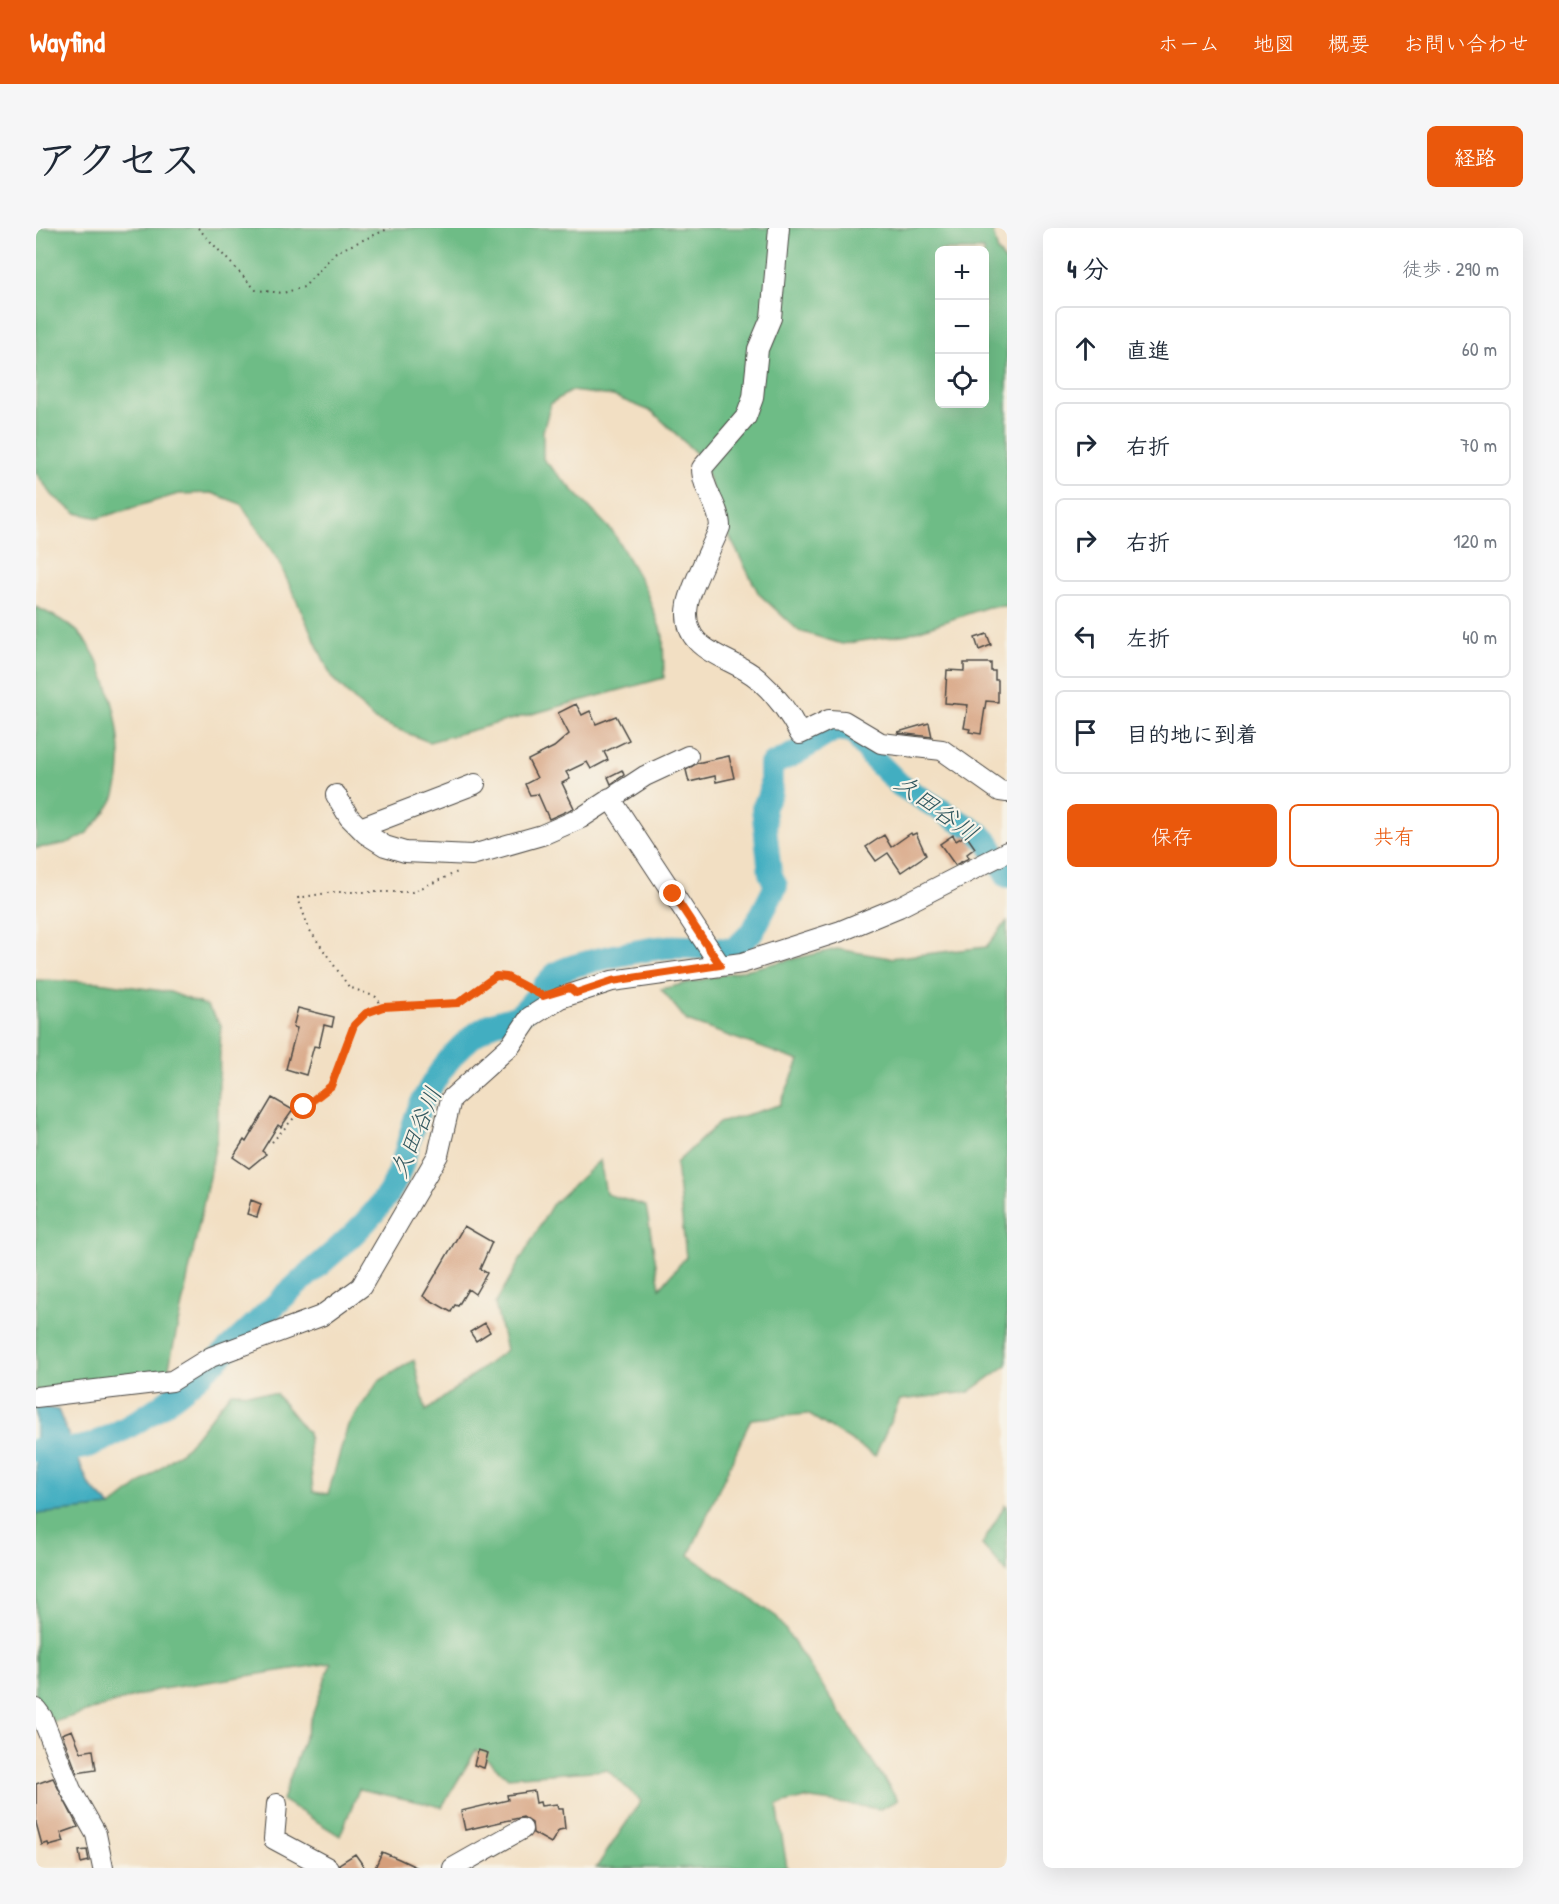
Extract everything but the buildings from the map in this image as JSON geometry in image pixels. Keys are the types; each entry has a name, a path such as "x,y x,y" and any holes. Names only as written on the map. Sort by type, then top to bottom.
{"street":[{"path":"779,228 771,318 758,349 753,399 746,417 702,468 702,480 720,516 720,528 688,604 689,627 695,640 712,654 758,679 792,718 800,734 829,720 844,721 881,743 942,750 1000,790 1007,792"},
{"path":"336,795 349,817 385,846 405,852 472,855 542,836 581,818 645,776 688,756"},
{"path":"360,828 474,784"},
{"path":"610,798 717,960"},
{"path":"36,1397 172,1381 212,1357 321,1316 361,1287 438,1155 451,1100 511,1045 530,1017 560,998 612,981 717,960 742,963 842,931 899,907 1004,853"},
{"path":"36,1709 42,1717 71,1790 96,1834 103,1868"},
{"path":"277,1804 274,1839 328,1868"},
{"path":"453,1868 522,1829"}],"path":[{"path":"198,228 256,290 283,293 304,287 336,252 390,228"},
{"path":"383,1007 376,997 349,987 309,929 298,898 333,892 412,892 469,868 472,855"},
{"path":"272,1142 304,1107 331,1086 354,1025 366,1013 383,1007 458,1003 496,976 507,977 543,996"}],"green space":[{"path":"36,228 992,228 998,252 1007,263 1007,606 988,607 908,634 842,644 799,631 759,594 726,530 702,459 653,412 613,396 571,391 551,403 543,431 543,459 613,532 645,588 663,636 664,678 429,742 375,720 332,678 278,560 241,504 212,493 178,494 99,518 76,513 53,496 36,473"},
{"path":"36,607 70,625 90,648 108,687 118,733 120,756 115,795 91,829 70,842 36,848"},
{"path":"1007,921 1007,1365 969,1392 900,1400 875,1456 808,1414 751,1419 689,1555 777,1617 898,1800 880,1809 804,1798 777,1805 787,1868 596,1868 641,1801 607,1770 507,1777 476,1750 442,1807 359,1789 340,1836 282,1800 331,1663 156,1690 54,1722 36,1699 36,1514 111,1507 188,1446 231,1392 276,1394 308,1433 313,1492 328,1494 348,1425 379,1381 414,1360 426,1411 506,1350 495,1304 552,1205 600,1160 606,1194 646,1206 660,1288 686,1257 676,1163 719,1123 780,1105 799,1061 687,1021 661,989 837,949 890,958 986,947"},
{"path":"36,980 98,982 170,992 207,1006 221,1025 217,1139 167,1376 36,1394"},
{"path":"1005,1505 1007,1506 1007,1573 982,1545"}],"water":[{"path":"36,1406 58,1410 89,1485 111,1507 36,1514"}],"waterway":[{"name":"久田谷川","path":"36,1450 85,1447 121,1431 177,1394 227,1351 347,1241 379,1207 400,1170 420,1107 438,1074 453,1056 480,1031 494,1023 520,1014 557,973 594,961 660,948 734,950 753,931 776,886 770,873 763,808 771,792 771,765 835,729 853,731 873,758 900,785 980,834 990,845 1007,876"}],"route":[{"path":"304,1107 331,1086 354,1025 366,1013 383,1007 458,1003 496,976 507,977 543,996 570,988 576,993 612,981 720,965 673,894"}]}
